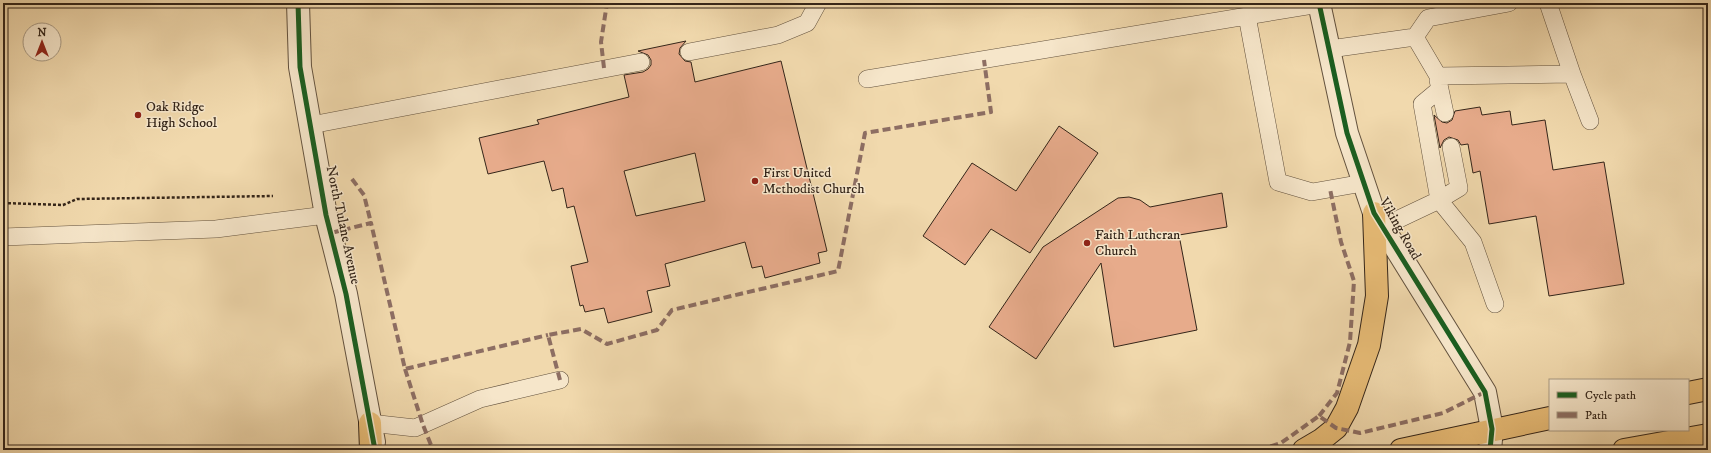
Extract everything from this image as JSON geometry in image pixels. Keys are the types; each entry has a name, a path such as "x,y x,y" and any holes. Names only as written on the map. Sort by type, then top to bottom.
{"highway":[{"path":"1304,450 1322,440 1336,428 1347,408 1369,345 1377,296 1378,220"},
{"path":"1689,393 1708,389"},
{"path":"1402,450 1491,440 1549,418"},
{"path":"370,423 371,450"},
{"path":"1624,450 1708,435"}],"street":[{"name":"North Tulane Avenue","path":"298,3 300,67 326,215 346,294 375,450"},
{"name":"Viking Road","path":"1319,4 1330,48 1347,133 1378,220 1485,392 1491,440"},
{"path":"370,423 387,450"}],"lane":[{"path":"688,52 778,35 807,23 818,3"},
{"path":"1330,48 1415,37 1428,18 1509,3"},
{"path":"1548,3 1572,74 1590,120"},
{"path":"867,79 1319,4"},
{"path":"1247,16 1278,182 1312,192 1364,183"},
{"path":"1415,37 1439,82 1445,113"},
{"path":"311,125 641,62"},
{"path":"1495,304 1473,242 1439,200 1422,104 1439,82 1572,74"},
{"path":"1378,220 1439,200 1459,188 1451,147"},
{"path":"3,237 216,229 326,215"},
{"path":"370,423 415,428 480,399 560,380"}],"path":[{"path":"3,203 63,205 77,199 275,196"}],"building":[{"name":"First United Methodist Church","path":"686,41 680,48 679,54 685,61 691,62 695,82 781,61 827,251 818,253 820,263 765,278 762,266 752,268 745,242 665,264 670,286 647,291 652,312 608,323 604,308 585,312 583,305 580,306 571,266 588,262 574,206 567,208 563,188 552,191 544,161 488,174 479,138 539,124 537,120 629,97 624,75 643,72 651,65 651,60 648,55 638,51","holes":["695,153 705,201 636,216 624,171"]},
{"path":"1480,107 1482,115 1510,111 1512,125 1545,120 1553,170 1604,162 1624,284 1549,296 1536,216 1489,224 1480,171 1473,173 1468,144 1461,145 1458,140 1449,137 1444,140 1440,148 1434,115 1442,122 1447,123 1452,120 1455,111"},
{"path":"1059,126 1098,153 1030,253 991,229 965,265 923,236 972,163 1016,191"},
{"name":"Faith Lutheran Church","path":"1222,193 1227,227 1179,235 1197,330 1114,347 1101,263 1036,359 989,327 1043,247 1118,198 1129,197 1140,200 1150,207"}],"marked path":[{"path":"604,68 601,42 607,3"},
{"path":"560,380 548,335 581,329 607,344 657,330 672,310 838,271 865,133 991,112 984,60"},
{"path":"352,179 364,195 371,223"},
{"path":"1319,416 1337,393 1350,342 1354,281 1341,242 1330,189"},
{"path":"331,233 371,223 405,369 548,335"},
{"path":"405,369 423,425 433,450"},
{"path":"1259,450 1281,443 1319,416 1336,428 1360,433 1443,413 1485,392"}],"cycle path":[{"path":"298,3 300,67 326,215 346,294 375,450"},
{"path":"1319,3 1347,133 1374,213 1485,392 1492,429 1490,450"}],"place":[{"name":"Oak Ridge High School","path":"138,115"},
{"name":"First United Methodist Church","path":"755,181"},
{"name":"Faith Lutheran Church","path":"1087,243"}]}
